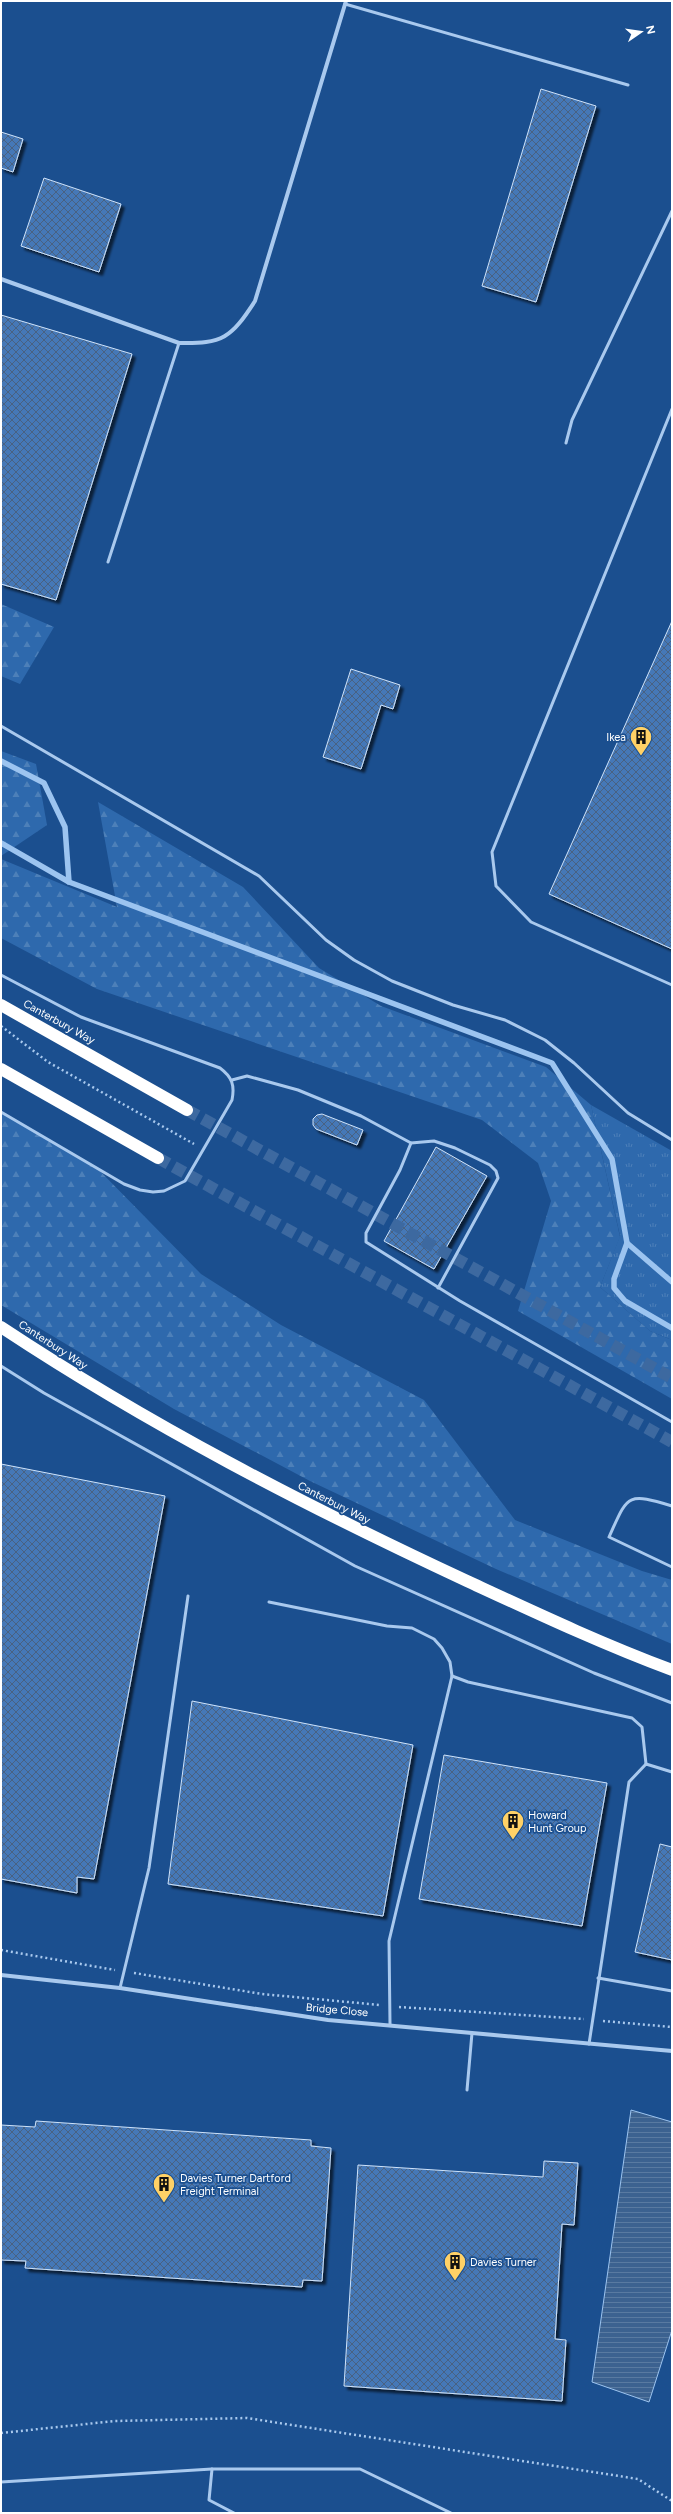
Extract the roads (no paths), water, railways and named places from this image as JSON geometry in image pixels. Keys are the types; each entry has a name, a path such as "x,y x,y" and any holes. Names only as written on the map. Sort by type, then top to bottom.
{"highway":[{"name":"Canterbury Way","path":"1,1005 187,1110"},
{"path":"1,1069 158,1158"},
{"name":"Canterbury Way","path":"1,1327 67,1370 235,1467 391,1546 555,1621 672,1670"}],"street":[{"path":"1,279 179,343 208,344 237,329 254,301 345,3"},
{"name":"Bridge Close","path":"1,1975 120,1988 328,2020 390,2024 672,2051"}],"lane":[{"path":"345,3 628,86"},
{"path":"566,442 572,420 672,211"},
{"path":"108,562 179,343"},
{"path":"672,409 492,852 496,886 531,922 672,985"},
{"path":"1,726 259,876 326,940 354,960 392,981 453,1004 505,1020 545,1040 574,1063 628,1113 672,1140"},
{"path":"1,975 81,1016 220,1068 232,1080 232,1100 186,1181 164,1191 140,1190 124,1184 1,1112"},
{"path":"232,1080 247,1076 298,1090 361,1116 411,1143 434,1141 455,1148 490,1164 496,1171 498,1178 438,1288"},
{"path":"411,1143 400,1170 366,1233 366,1242 438,1288 672,1422"},
{"path":"1,1366 44,1393 355,1566 594,1673 672,1703"},
{"path":"672,1506 638,1497 630,1500 623,1507 609,1537 672,1568"},
{"path":"120,1988 149,1868 188,1596"},
{"path":"269,1602 387,1626 412,1628 434,1640 442,1648 450,1662 452,1676 389,1941 391,2006 390,2024"},
{"path":"452,1676 468,1682 632,1718 642,1727 646,1764 629,1782 591,2020 589,2044"},
{"path":"646,1764 672,1772"},
{"path":"598,1978 672,1991"},
{"path":"467,2090 472,2033"},
{"path":"1,2482 212,2469 360,2470 451,2513"},
{"path":"212,2469 209,2500 234,2513"}],"waterway":[{"path":"1,761 44,783 65,827 69,882"},
{"path":"1,843 69,882 552,1063 612,1159 627,1243 614,1279 614,1288 625,1301 672,1328"},
{"path":"627,1243 672,1282"}],"tunnel":[{"path":"187,1110 672,1378"},
{"path":"158,1158 672,1442"}],"place":[{"name":"Ikea","path":"641,756"},
{"name":"Howard Hunt Group","path":"513,1840"},
{"name":"Davies Turner Dartford Freight Terminal","path":"164,2204"},
{"name":"Davies Turner","path":"455,2282"}]}
